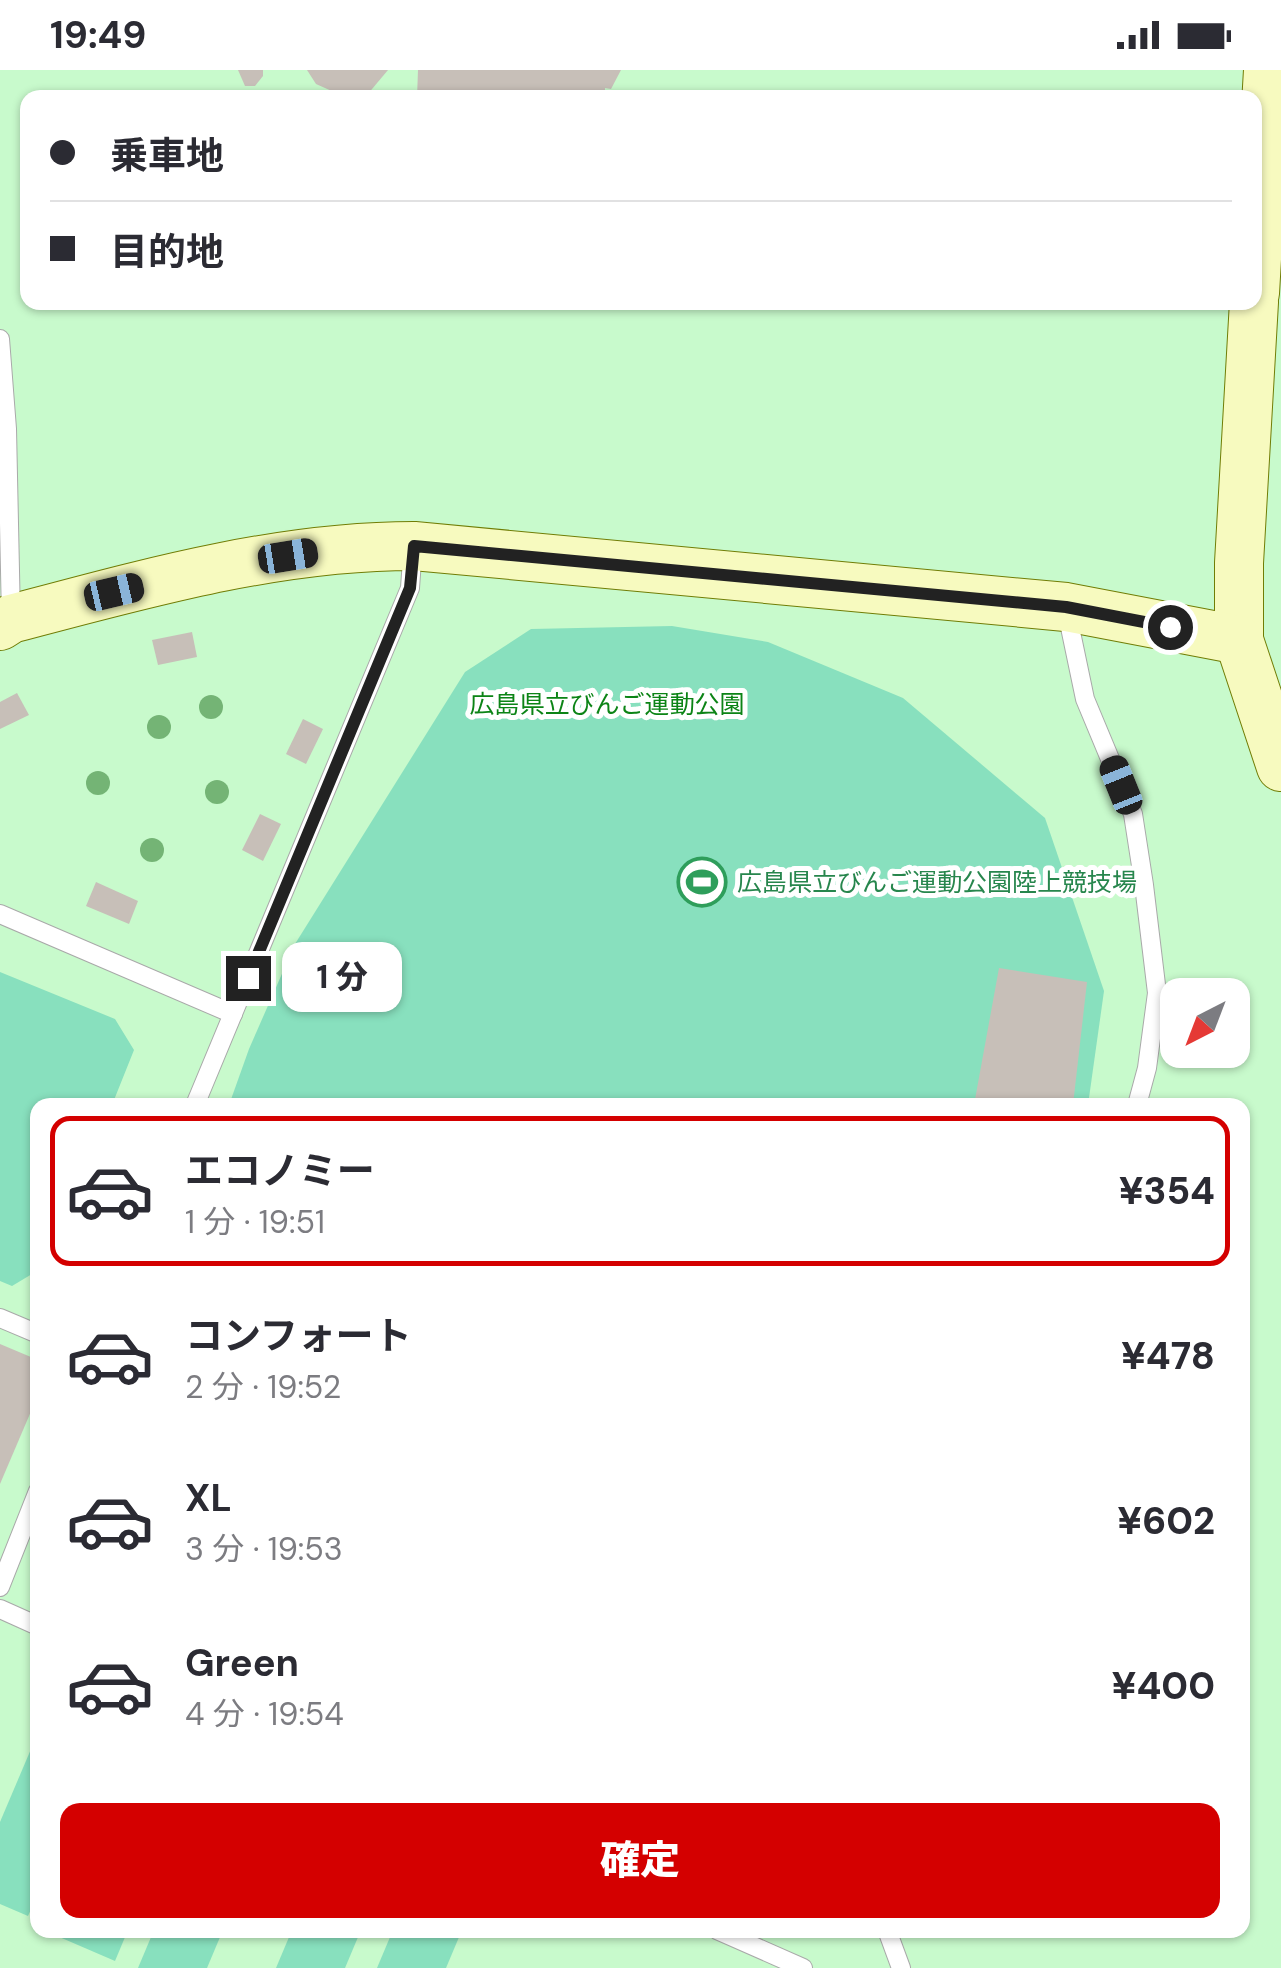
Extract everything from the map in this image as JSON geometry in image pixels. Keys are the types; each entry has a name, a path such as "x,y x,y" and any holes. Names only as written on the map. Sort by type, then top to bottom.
{"street":[{"path":"1262,173 1268,70"},
{"path":"1254,310 1239,563 1240,640 1281,767"},
{"path":"5,622 224,565 353,546 414,546 1066,607 1240,640"}],"lane":[{"path":"0,339 8,429 5,622"},
{"path":"198,1098 410,588 414,546"},
{"path":"1066,607 1086,700 1133,814 1157,993 1139,1098"},
{"path":"0,914 233,1014"},
{"path":"0,1318 30,1331"},
{"path":"0,1586 30,1511"},
{"path":"0,1609 30,1622"},
{"path":"735,1938 803,1968"},
{"path":"890,1938 901,1968"}],"green space":[{"name":"広島県立びんご運動公園","path":"0,70 1281,70 1281,1968 0,1968"},
{"name":"広島県立びんご運動公園陸上競技場","path":"672,626 768,642 903,698 1045,818 1104,991 1089,1098 232,1098 295,944 465,672 531,629"},
{"path":"0,972 115,1019 134,1050 115,1098 30,1098 30,1275 12,1286 0,1281"},
{"path":"30,1751 28,1916 0,1904 0,1822"},
{"path":"62,1938 125,1938 115,1961"},
{"path":"151,1938 220,1938 207,1968 138,1968"},
{"path":"289,1938 358,1938 345,1968 276,1968"},
{"path":"390,1938 459,1938 446,1968 377,1968"}],"building":[{"path":"238,70 263,70 263,76 255,86 245,86"},
{"path":"307,70 388,70 371,90 330,90 316,84"},
{"path":"418,70 621,70 611,89 605,90 417,90"},
{"path":"192,632 197,657 158,665 152,640"},
{"path":"17,693 29,715 0,729 0,702"},
{"path":"303,719 323,729 306,764 286,754"},
{"path":"260,814 281,824 263,861 242,850"},
{"path":"96,882 138,901 129,924 86,906"},
{"path":"999,968 1087,982 1074,1098 975,1098"},
{"path":"0,1344 30,1357 30,1414 0,1484"}],"place":[{"name":"広島県立びんご運動公園陸上競技場","path":"702,882"}],"route":[{"path":"248,978 410,588 414,546 1066,607 1170,627"}]}
